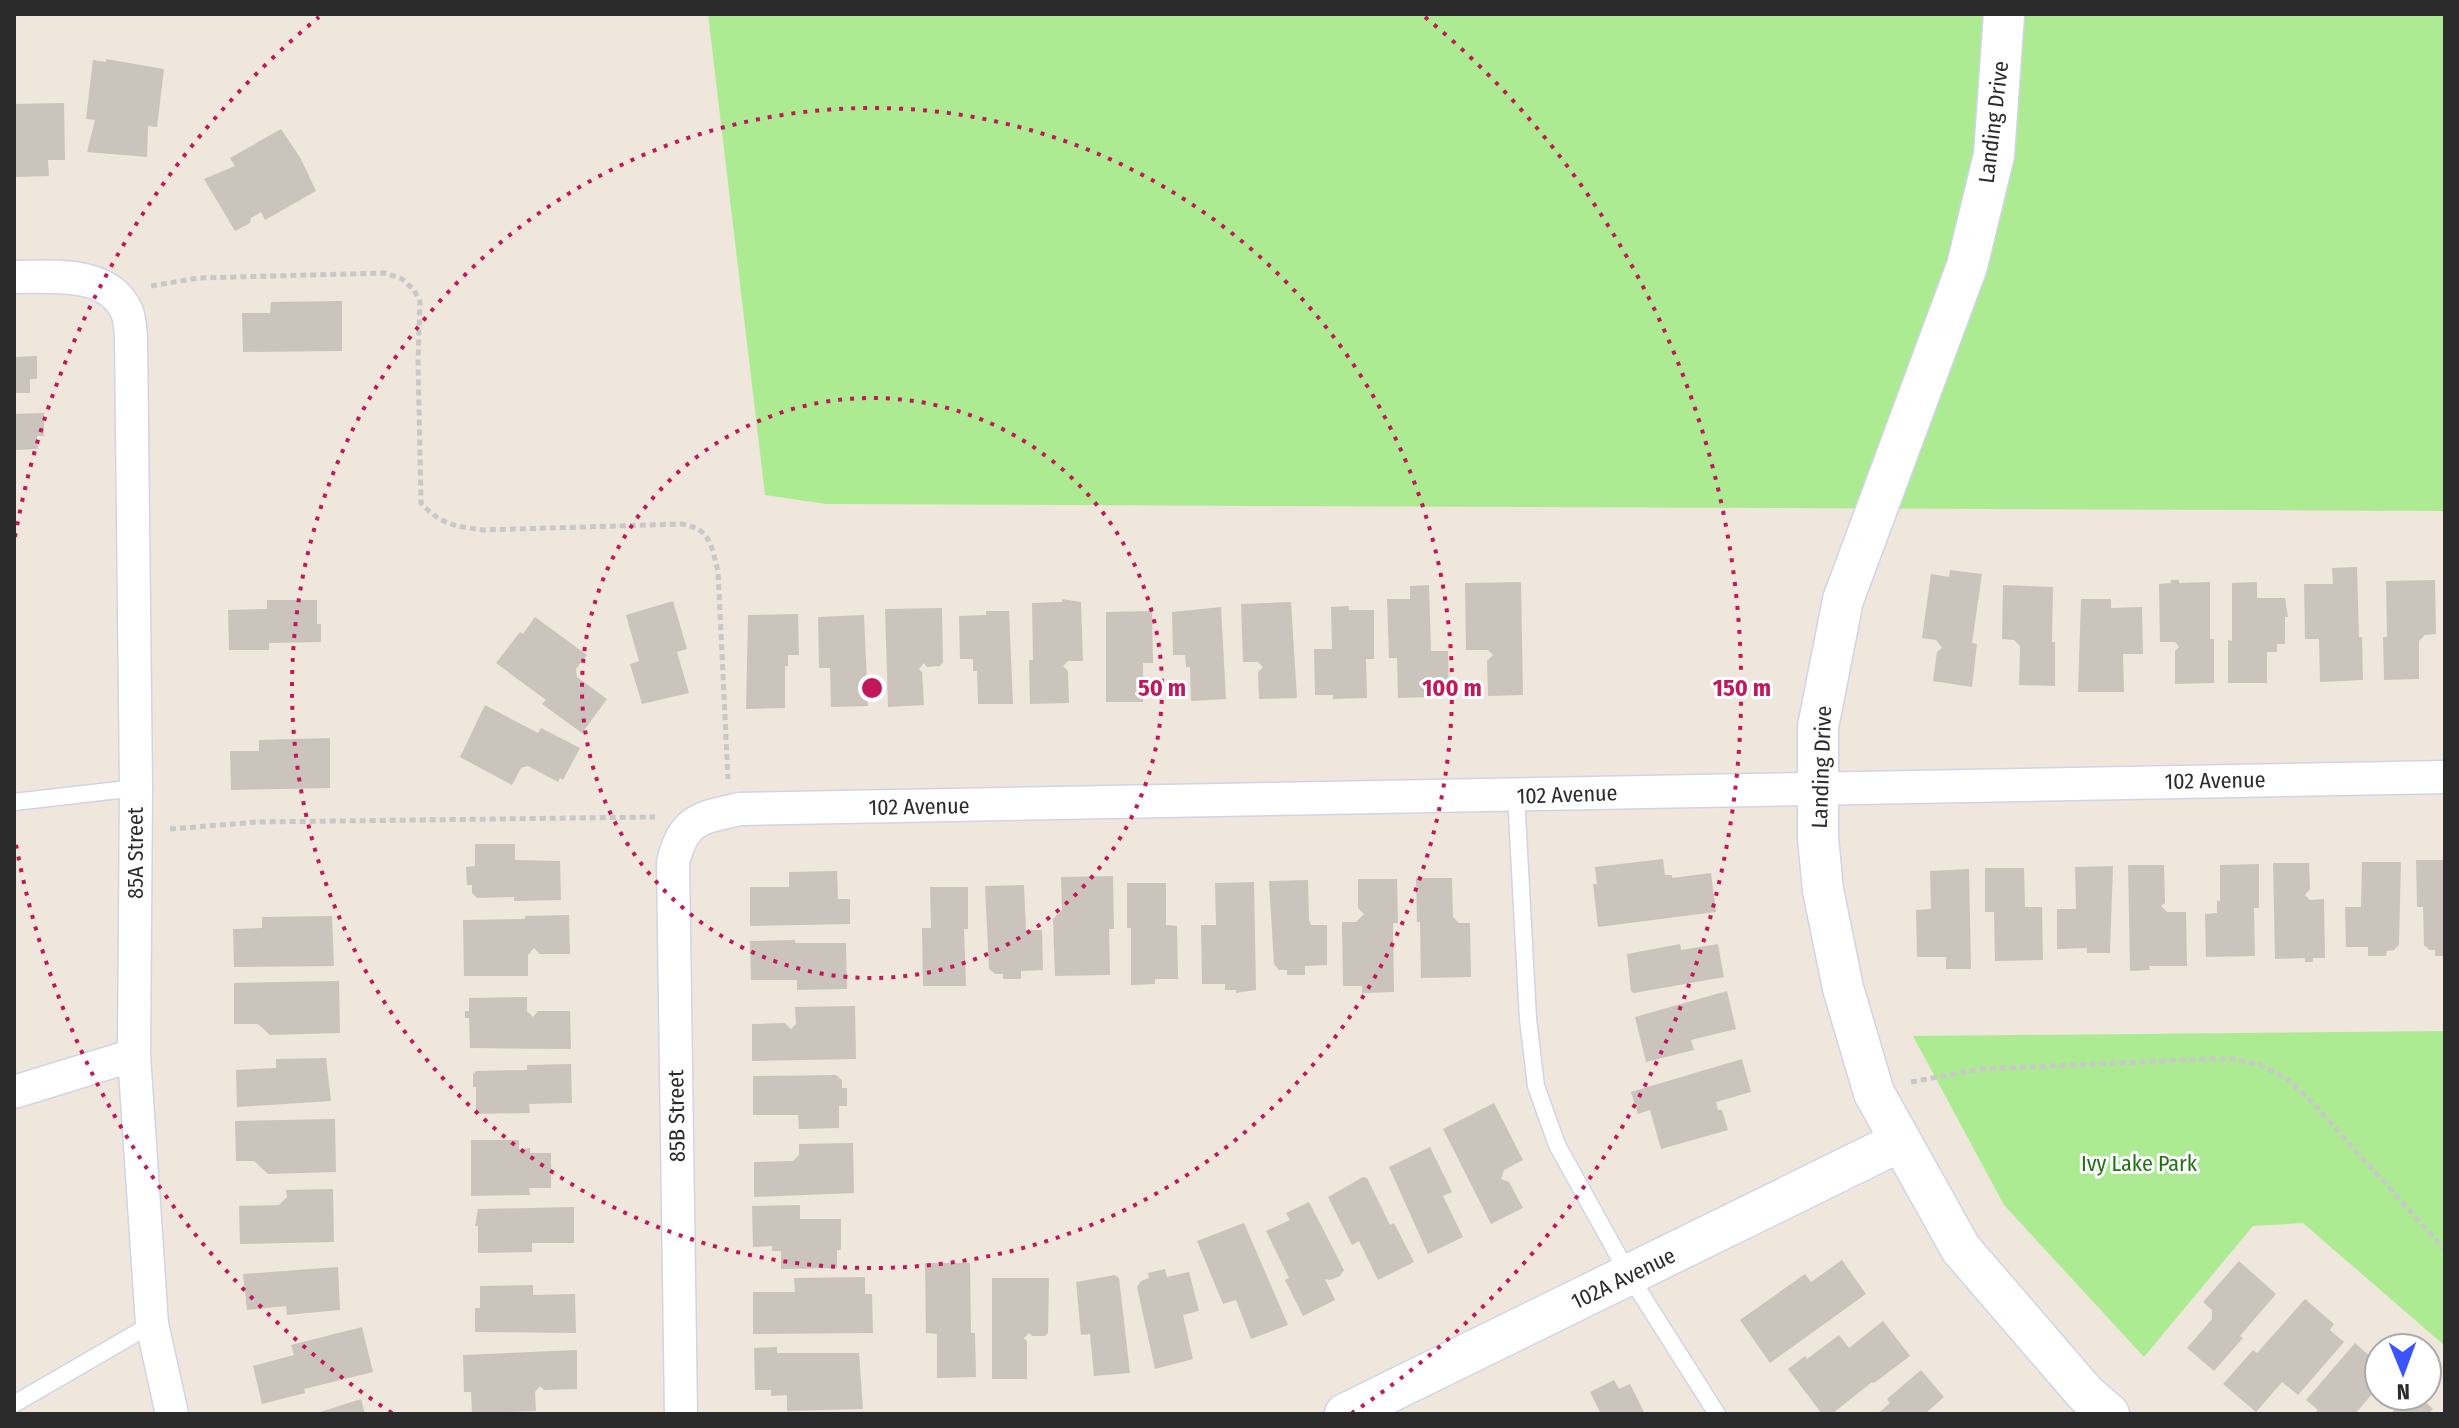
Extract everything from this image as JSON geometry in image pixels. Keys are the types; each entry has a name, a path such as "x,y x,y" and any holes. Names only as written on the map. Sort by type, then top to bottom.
{"street":[{"name":"Landing Drive","path":"2004,14 1994,155 1971,252 1843,600 1818,727 1816,787 1823,890 1843,988 1874,1093 1961,1249 2085,1393 2109,1414"},
{"path":"14,277 90,281 115,292"},
{"name":"85A Street","path":"115,292 128,313 131,337 136,788 134,1055 152,1324 172,1414"},
{"name":"102 Avenue","path":"691,823 729,812 1816,787 2445,777"},
{"name":"85B Street","path":"681,1414 673,862 678,841 691,823"},
{"path":"14,1092 134,1055"},
{"name":"102A Avenue","path":"1345,1414 1901,1141"}],"lane":[{"path":"14,802 136,788"},
{"path":"1516,795 1528,1019 1536,1086 1557,1145 1629,1275 1717,1414"},
{"path":"14,1404 152,1324"}],"path":[{"path":"115,292 198,278 385,273 402,279 414,290 420,302 421,503 434,517 452,526 483,530 697,526 710,539 718,571 729,812"},
{"path":"136,832 289,822 671,816 691,823"},
{"path":"1874,1093 1899,1084 1980,1069 2210,1059 2234,1059 2260,1065 2286,1078 2312,1102 2445,1250"}],"green space":[{"path":"708,14 2445,14 2445,511 826,504 765,495"},
{"name":"Ivy Lake Park","path":"2445,1031 2445,1346 2443,1332 2429,1332 2303,1223 2253,1226 2144,1357 2004,1205 1913,1036"}],"building":[{"path":"106,59 164,69 157,127 148,126 147,157 87,152 95,120 86,119 93,60 106,62"},
{"path":"64,103 65,160 48,160 49,176 14,177 14,104"},
{"path":"281,129 301,159 316,191 265,220 261,212 235,231 204,179 235,166 230,158"},
{"path":"342,301 342,351 243,352 242,313 270,313 271,302"},
{"path":"37,356 37,379 30,379 30,393 14,393 14,357"},
{"path":"44,413 44,436 37,436 38,449 14,450 14,414"},
{"path":"2357,567 2363,680 2320,682 2319,639 2305,639 2304,584 2333,584 2332,568"},
{"path":"1950,570 1982,574 1972,643 1977,644 1972,687 1933,681 1937,652 1942,648 1936,640 1922,638 1931,574 1949,577"},
{"path":"2171,580 2179,580 2179,583 2210,582 2214,683 2175,684 2175,651 2179,647 2175,642 2160,642 2159,584 2171,583"},
{"path":"2435,580 2436,634 2425,635 2419,641 2419,679 2384,680 2386,581"},
{"path":"1521,582 1523,695 1488,696 1487,661 1493,655 1488,650 1466,650 1465,583"},
{"path":"2257,582 2257,598 2285,598 2288,617 2285,617 2285,644 2277,644 2277,652 2267,652 2267,683 2228,683 2232,583"},
{"path":"1429,585 1431,651 1448,651 1449,694 1398,698 1397,658 1389,658 1387,599 1410,599 1410,586"},
{"path":"2003,585 2053,587 2055,686 2019,685 2020,646 2014,640 2002,639"},
{"path":"1062,599 1081,602 1083,661 1068,661 1063,666 1068,671 1069,703 1030,704 1032,603 1062,602"},
{"path":"2081,599 2111,599 2111,608 2142,607 2143,654 2123,654 2124,692 2078,692"},
{"path":"267,600 317,600 321,642 269,643 269,650 229,650 228,610 267,609"},
{"path":"673,601 687,649 677,652 689,693 642,704 630,664 639,661 626,615"},
{"path":"1291,602 1297,698 1259,699 1258,672 1263,667 1258,662 1243,662 1241,604"},
{"path":"1349,606 1349,610 1374,610 1374,659 1366,659 1367,698 1333,699 1333,695 1315,695 1314,649 1332,649 1331,607"},
{"path":"1221,607 1226,699 1191,701 1190,667 1186,667 1185,655 1173,655 1172,612"},
{"path":"942,608 943,662 940,666 927,667 924,663 919,669 922,672 924,705 888,707 885,609"},
{"path":"986,611 1009,611 1013,704 978,704 977,671 973,671 973,659 960,659 959,616 986,615"},
{"path":"1152,611 1153,663 1143,663 1143,702 1106,702 1106,612"},
{"path":"798,614 799,655 788,655 788,666 785,666 785,708 746,709 748,615"},
{"path":"864,615 868,706 831,707 830,668 819,668 818,617"},
{"path":"535,617 587,655 576,669 577,677 607,699 582,733 542,704 546,700 496,663"},
{"path":"485,705 538,733 541,728 580,748 563,780 560,778 558,782 528,766 521,768 512,785 460,757"},
{"path":"330,738 330,788 231,790 230,751 259,751 259,740"},
{"path":"475,844 515,844 515,860 560,861 561,900 477,898 472,893 472,885 467,885 466,867 475,866"},
{"path":"1663,859 1665,875 1672,875 1672,878 1711,873 1716,912 1598,927 1593,884 1597,884 1595,867"},
{"path":"2416,860 2445,860 2445,956 2435,956 2435,950 2424,945 2423,907 2417,907"},
{"path":"2362,862 2401,862 2399,945 2387,951 2386,956 2368,956 2368,947 2346,947 2345,907 2361,907"},
{"path":"2273,863 2309,863 2310,889 2305,895 2310,900 2324,899 2325,958 2313,958 2313,962 2305,962 2305,958 2275,959"},
{"path":"2259,864 2259,908 2254,908 2255,956 2206,957 2205,914 2217,913 2220,865"},
{"path":"2128,865 2164,865 2165,903 2161,906 2167,912 2186,912 2187,966 2149,966 2150,970 2130,971"},
{"path":"2113,866 2110,953 2087,953 2087,948 2057,949 2057,909 2076,909 2075,867"},
{"path":"1985,868 2024,868 2025,907 2042,907 2043,960 1995,961 1994,912 1985,912"},
{"path":"1969,869 1971,969 1946,969 1946,957 1917,957 1916,910 1931,909 1930,871"},
{"path":"837,871 838,899 850,899 850,924 750,926 750,887 789,887 789,872"},
{"path":"1113,876 1114,929 1109,929 1110,975 1055,976 1053,919 1062,910 1061,877"},
{"path":"1416,878 1452,878 1453,917 1459,923 1470,923 1471,977 1421,978"},
{"path":"1358,879 1397,879 1398,923 1393,923 1394,992 1362,993 1362,986 1343,986 1342,922 1356,922 1364,914 1358,908"},
{"path":"1308,880 1311,925 1327,925 1327,965 1305,966 1305,975 1287,975 1287,970 1279,970 1274,964 1269,881"},
{"path":"1254,882 1256,990 1236,993 1236,990 1225,990 1225,984 1202,984 1201,925 1216,925 1215,883"},
{"path":"1127,883 1166,883 1166,925 1177,926 1178,979 1155,979 1155,984 1131,985"},
{"path":"1024,885 1026,930 1042,930 1043,970 1021,971 1021,979 1003,979 1003,974 995,974 989,969 985,886"},
{"path":"930,887 968,887 968,929 964,929 966,986 923,986 922,928 931,928"},
{"path":"569,915 570,954 540,954 534,948 528,955 528,976 464,976 463,920"},
{"path":"332,916 334,966 234,967 233,929 262,928 262,917"},
{"path":"795,940 795,943 846,943 847,989 797,990 797,980 751,980 750,941"},
{"path":"1680,944 1681,950 1718,944 1724,977 1634,993 1631,991 1627,954"},
{"path":"339,981 340,1033 270,1035 258,1024 234,1024 234,983"},
{"path":"1727,991 1736,1029 1691,1040 1694,1050 1646,1062 1635,1017"},
{"path":"527,997 527,1011 533,1017 538,1011 570,1011 571,1049 470,1048 469,1018 465,1018 465,1011 469,1011 469,998"},
{"path":"855,1006 856,1059 752,1061 752,1024 785,1023 791,1029 796,1024 795,1007"},
{"path":"326,1058 331,1101 237,1107 236,1070 276,1068 276,1059"},
{"path":"1742,1059 1751,1092 1716,1102 1728,1130 1661,1149 1650,1110 1638,1114 1631,1092"},
{"path":"571,1064 572,1103 529,1104 530,1113 476,1114 473,1074 476,1071 527,1070 527,1065"},
{"path":"836,1075 842,1080 842,1088 847,1088 847,1106 839,1106 839,1128 799,1129 798,1115 753,1115 753,1076"},
{"path":"1494,1103 1523,1160 1504,1170 1501,1179 1509,1182 1523,1208 1491,1224 1443,1129"},
{"path":"335,1119 336,1172 268,1174 254,1161 236,1161 235,1121"},
{"path":"471,1140 519,1140 519,1149 530,1148 530,1153 551,1153 551,1188 529,1188 530,1195 471,1196"},
{"path":"853,1143 854,1193 754,1197 754,1162 793,1161 799,1155 799,1144"},
{"path":"1430,1147 1452,1192 1443,1196 1463,1237 1428,1254 1389,1167"},
{"path":"1363,1177 1367,1178 1390,1225 1394,1223 1414,1262 1378,1280 1359,1241 1352,1245 1328,1197"},
{"path":"333,1189 334,1242 240,1244 239,1206 279,1205 287,1197 286,1190"},
{"path":"1309,1202 1344,1270 1340,1276 1325,1279 1335,1300 1303,1316 1266,1231 1290,1220 1286,1213"},
{"path":"800,1205 800,1219 841,1219 841,1250 837,1250 837,1268 781,1269 781,1251 772,1251 772,1246 753,1247 752,1206"},
{"path":"574,1207 574,1243 532,1243 532,1252 478,1253 478,1226 475,1226 478,1209"},
{"path":"1244,1223 1288,1325 1251,1339 1236,1300 1223,1304 1197,1241"},
{"path":"1842,1260 1866,1294 1770,1363 1740,1320 1805,1274 1811,1282"},
{"path":"2239,1261 2276,1294 2214,1371 2187,1348 2212,1319 2212,1310 2203,1302"},
{"path":"925,1263 970,1263 971,1333 975,1333 976,1377 937,1378 937,1334 926,1333"},
{"path":"338,1267 340,1310 287,1315 286,1306 247,1310 243,1274"},
{"path":"1165,1269 1167,1277 1189,1272 1199,1311 1183,1315 1193,1359 1155,1369 1137,1287 1149,1278 1148,1273"},
{"path":"1115,1275 1119,1278 1130,1373 1094,1376 1090,1334 1081,1335 1076,1282"},
{"path":"865,1277 865,1294 872,1294 873,1333 753,1334 753,1292 795,1292 794,1278"},
{"path":"992,1278 1049,1278 1048,1333 1032,1336 1029,1333 1024,1338 1027,1341 1027,1379 992,1379"},
{"path":"533,1285 533,1295 575,1294 576,1333 475,1332 475,1308 480,1308 480,1286"},
{"path":"2305,1299 2334,1324 2330,1330 2344,1342 2298,1395 2282,1382 2256,1412 2223,1384 2253,1350 2257,1353"},
{"path":"1883,1321 1910,1356 1832,1414 1822,1414 1788,1369 1839,1335 1849,1348"},
{"path":"362,1327 373,1372 304,1389 305,1393 262,1404 253,1366 294,1355 291,1345"},
{"path":"2355,1343 2363,1350 2363,1405 2355,1414 2314,1414 2318,1410 2306,1400"},
{"path":"777,1347 777,1353 859,1353 863,1409 787,1411 787,1395 771,1396 771,1390 755,1390 754,1348"},
{"path":"577,1350 577,1389 544,1390 540,1386 535,1392 536,1411 472,1413 471,1392 464,1392 463,1355"},
{"path":"1921,1370 1944,1397 1925,1414 1877,1414 1890,1403 1887,1399"},
{"path":"1614,1380 1619,1389 1630,1384 1645,1414 1601,1414 1590,1392"},
{"path":"361,1399 365,1414 317,1414 317,1413"},
{"path":"2393,1412 2430,1412 2428,1414 2391,1414"}]}
